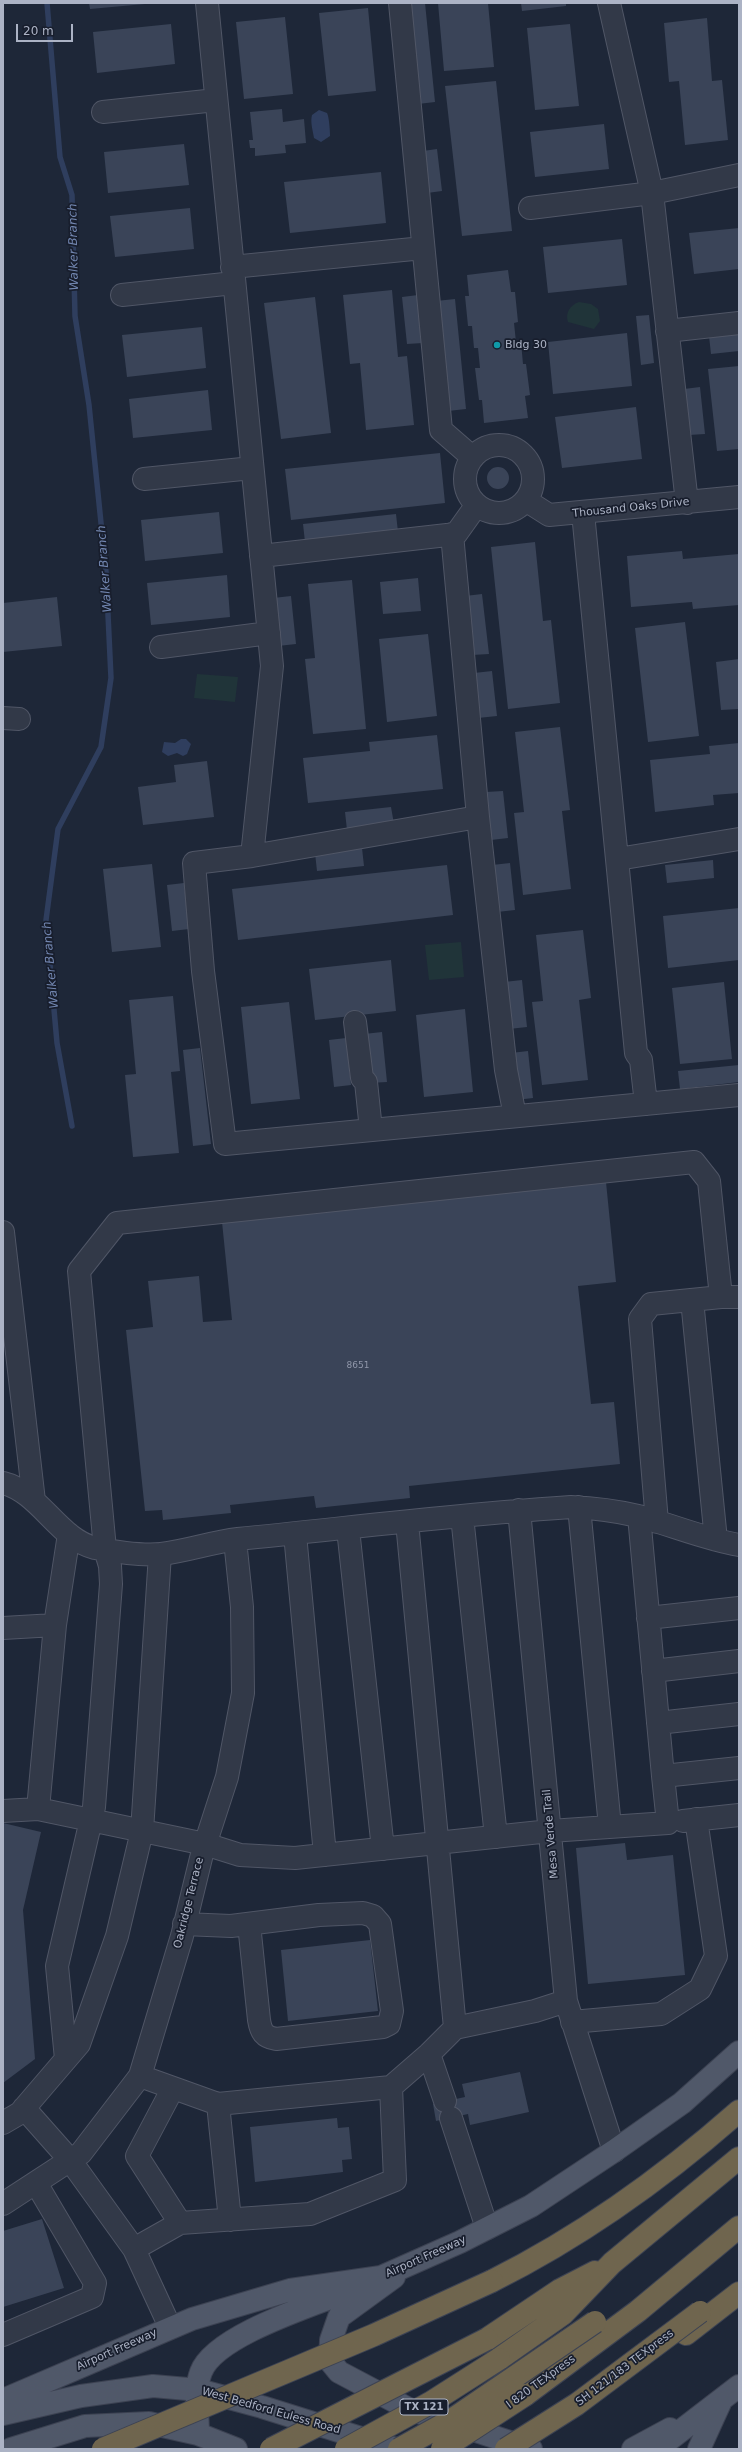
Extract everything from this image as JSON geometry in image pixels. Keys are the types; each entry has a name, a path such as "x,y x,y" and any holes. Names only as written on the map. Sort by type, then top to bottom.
{"highway":[{"path":"103,2449 374,2335 537,2259 643,2191 739,2111"},
{"name":"TX 121","path":"346,2449 430,2403 499,2359 563,2314 612,2263 739,2158"},
{"path":"399,2449 453,2419 595,2322 638,2311 739,2227"},
{"path":"271,2449 487,2339 560,2290 612,2263"},
{"name":"SH 121/183 TEXpress","path":"506,2449 577,2404 739,2282"},
{"path":"518,2449 601,2398 739,2293"},
{"name":"I 820 TEXpress","path":"442,2449 525,2395 638,2311"}],"main road":[{"name":"Airport Freeway","path":"3,2400 170,2327 290,2290 381,2277 414,2263 531,2206 614,2151 682,2103 739,2052"},
{"path":"414,2263 339,2317 331,2340 330,2361 341,2376 410,2409 531,2449"},
{"path":"198,2434 201,2373 211,2356 231,2341 381,2277"},
{"name":"West Bedford Euless Road","path":"3,2414 80,2396 153,2386 199,2390 262,2407 396,2449"},
{"path":"658,2449 739,2386"},
{"path":"633,2449 721,2400"},
{"path":"699,2449 721,2400"},
{"path":"11,2449 85,2426 149,2423 198,2434 236,2449"}],"street":[{"path":"207,3 272,666 252,856"},
{"path":"400,3 441,430 472,457"},
{"path":"609,3 652,193 687,503"},
{"path":"103,112 216,100"},
{"path":"530,208 652,193 739,175"},
{"path":"122,295 233,275 424,248"},
{"path":"667,331 739,323"},
{"path":"502,443 522,452 531,467 534,485 527,501 514,511 497,514 476,506 467,493 465,472 472,457 481,448 502,443"},
{"path":"144,479 252,468"},
{"name":"Thousand Oaks Drive","path":"527,501 550,515 687,503 739,496"},
{"path":"261,556 456,534 476,506"},
{"path":"583,513 636,1054 641,1060 646,1104"},
{"path":"452,534 478,816 506,1070 515,1116"},
{"path":"161,647 269,633"},
{"path":"478,816 252,856 194,863 203,971 225,1144 739,1095"},
{"path":"618,859 739,839"},
{"path":"355,1022 362,1078 366,1082 371,1130"},
{"path":"66,2059 57,1966 92,1821 111,1584 110,1566 105,1550 80,1271 117,1223 694,1162 709,1181 730,1297 651,1304 640,1319 648,1519 648,1618 668,1823"},
{"path":"3,1232 34,1501"},
{"path":"692,1300 716,1540"},
{"path":"3,1483 15,1486 34,1501 69,1534 93,1548 138,1554 160,1554 235,1540 519,1510 579,1507 648,1519 716,1540 739,1545"},
{"path":"579,1507 610,1827"},
{"name":"Mesa Verde Trail","path":"519,1510 569,2011 614,2151"},
{"path":"462,1516 496,1837"},
{"path":"407,1522 455,2028"},
{"path":"348,1529 383,1849"},
{"path":"38,1809 55,1625 69,1534"},
{"path":"295,1534 325,1855"},
{"name":"Oakridge Terrace","path":"3,2204 80,2153 140,2076 184,1924 205,1844 227,1777 244,1693 242,1607 235,1540"},
{"path":"3,2123 20,2113 79,2044 117,1936 142,1831 160,1554"},
{"path":"648,1618 739,1608"},
{"path":"3,1628 55,1625"},
{"path":"653,1671 739,1661"},
{"path":"658,1723 739,1714"},
{"path":"663,1776 739,1768"},
{"path":"3,1811 38,1809 205,1844 240,1855 294,1858 550,1831 668,1823 739,1815"},
{"path":"140,2076 218,2104 391,2087 429,2054 455,2028 535,2011 661,2014 700,1989 716,1956 696,1819"},
{"path":"184,1924 231,1926 319,1915 364,1913 373,1916 380,1924 392,2011 389,2024 383,2027 276,2039 267,2038 261,2031 259,2020 249,1924"},
{"path":"429,2054 487,2228"},
{"path":"134,2248 180,2223 310,2214 395,2180 391,2087"},
{"path":"173,2088 137,2156 180,2223"},
{"path":"218,2104 230,2220"},
{"path":"24,2108 70,2160 134,2248 170,2327"},
{"path":"3,2335 92,2297 95,2284 36,2183"}],"green space":[{"path":"579,302 591,304 598,309 600,321 594,329 568,322 567,316 569,310 573,305"},
{"path":"197,674 238,677 235,702 194,698"},
{"path":"461,942 464,977 429,980 425,945"}],"water":[{"path":"319,110 327,113 330,131 330,136 321,142 314,138 311,124 312,115"},
{"path":"181,739 186,739 191,744 187,754 183,756 177,753 168,756 162,752 164,742 175,743"}],"building":[{"path":"89,3 145,3 145,4 90,9"},
{"path":"407,3 425,3 435,102 418,104"},
{"path":"438,3 488,3 494,67 444,71"},
{"path":"521,3 566,3 566,6 522,11"},
{"path":"368,8 376,91 328,96 319,13"},
{"path":"285,17 293,94 244,99 236,22"},
{"path":"707,18 712,81 722,80 728,140 685,145 679,81 669,82 664,23"},
{"path":"171,24 175,64 97,73 93,32"},
{"path":"570,24 579,106 535,110 527,28"},
{"path":"496,81 512,231 462,236 445,86"},
{"path":"282,109 283,122 304,119 306,143 285,145 286,153 255,156 255,148 250,148 249,140 253,140 250,112"},
{"path":"604,124 609,169 535,177 530,132"},
{"path":"184,144 189,185 108,193 104,152"},
{"path":"437,149 442,191 427,193 423,151"},
{"path":"381,172 386,223 290,233 284,182"},
{"path":"190,208 194,249 115,257 110,216"},
{"path":"739,228 739,269 694,274 689,233"},
{"path":"622,239 627,285 548,293 543,247"},
{"name":"Bldg 30","path":"508,270 511,292 515,292 518,322 514,323 516,342 521,342 523,364 526,364 530,395 525,396 528,418 484,423 482,400 479,400 475,368 480,368 478,348 474,348 472,326 468,326 465,296 469,296 467,275"},
{"path":"392,290 398,357 407,356 414,425 366,430 360,363 350,364 343,295"},
{"path":"418,295 423,343 407,344 402,297"},
{"path":"315,297 331,433 281,439 264,303"},
{"path":"455,299 466,409 448,411 436,301"},
{"path":"649,315 654,363 641,365 636,316"},
{"path":"202,327 206,368 127,377 122,335"},
{"path":"627,333 632,386 553,394 548,342"},
{"path":"739,333 739,351 711,354 709,336"},
{"path":"739,366 739,449 717,451 708,369"},
{"path":"700,387 705,434 689,435 684,389"},
{"path":"208,390 212,430 133,438 129,399"},
{"path":"636,407 642,459 562,468 555,417"},
{"path":"440,453 445,503 291,520 285,469"},
{"path":"498,467 506,470 509,478 506,486 498,489 490,486 487,478 490,470"},
{"path":"219,512 223,553 145,561 141,520"},
{"path":"396,514 398,532 305,542 303,524"},
{"path":"535,542 543,621 551,620 560,703 508,709 491,547"},
{"path":"682,551 683,559 739,554 739,605 693,609 692,602 631,607 627,556"},
{"path":"227,575 230,617 151,625 147,583"},
{"path":"418,578 421,611 383,614 380,582"},
{"path":"352,580 366,729 313,734 305,659 315,658 308,584"},
{"path":"482,594 489,654 472,655 465,596"},
{"path":"291,596 296,644 278,646 273,598"},
{"path":"57,597 62,646 3,652 3,603"},
{"path":"685,622 699,736 648,742 635,628"},
{"path":"428,634 437,716 387,722 379,639"},
{"path":"739,659 739,709 721,710 716,662"},
{"path":"492,671 497,716 478,718 474,673"},
{"path":"560,727 570,810 562,811 571,889 523,895 514,813 524,812 515,732"},
{"path":"437,735 443,789 308,803 303,758 370,751 369,742"},
{"path":"739,743 739,793 713,795 714,805 655,812 650,760 710,754 709,746"},
{"path":"207,761 214,817 143,825 138,787 176,782 174,765"},
{"path":"503,791 508,838 491,840 486,792"},
{"path":"391,807 394,824 347,830 345,812"},
{"path":"362,848 364,866 317,871 315,853"},
{"path":"713,860 714,878 667,883 665,865"},
{"path":"510,863 515,910 497,912 492,865"},
{"path":"152,864 161,947 112,952 103,869"},
{"path":"447,865 453,915 238,940 232,889"},
{"path":"184,883 189,929 172,931 167,885"},
{"path":"739,908 739,960 668,968 663,916"},
{"path":"583,930 591,998 579,1000 588,1080 542,1085 532,1002 543,1001 536,935"},
{"path":"391,960 396,1011 315,1020 309,969"},
{"path":"522,980 527,1027 509,1029 504,982"},
{"path":"724,982 732,1059 680,1064 672,988"},
{"path":"173,996 180,1071 171,1072 179,1153 133,1157 125,1075 136,1074 129,1000"},
{"path":"289,1002 300,1099 251,1104 241,1007"},
{"path":"465,1009 473,1092 424,1097 416,1015"},
{"path":"382,1032 387,1082 369,1083 364,1034"},
{"path":"346,1038 351,1085 334,1087 329,1040"},
{"path":"200,1048 211,1144 193,1146 183,1050"},
{"path":"528,1051 533,1098 516,1100 511,1053"},
{"path":"739,1065 739,1082 680,1089 678,1071"},
{"path":"606,1182 616,1282 578,1286 591,1404 614,1402 620,1464 409,1486 410,1498 316,1508 314,1496 230,1505 231,1513 163,1520 162,1510 145,1511 126,1330 153,1327 148,1281 199,1276 203,1322 232,1320 222,1222"},
{"path":"3,1823 41,1832 23,1910 35,2059 3,2083"},
{"path":"625,1843 627,1860 673,1855 685,1975 588,1984 576,1848"},
{"path":"370,1940 378,2011 288,2021 281,1950"},
{"path":"520,2072 529,2112 470,2125 468,2114 436,2121 433,2104 465,2097 462,2084"},
{"path":"337,2118 338,2128 349,2127 352,2159 342,2160 343,2172 255,2182 250,2127"},
{"path":"42,2219 64,2288 3,2307 3,2231"}],"waterway":[{"name":"Walker Branch","path":"47,3 60,157 72,195 75,316 89,405 106,572 111,678 101,747 58,829 46,920 57,1043 72,1126"}],"place":[{"name":"Bldg 30","path":"497,345"}]}
